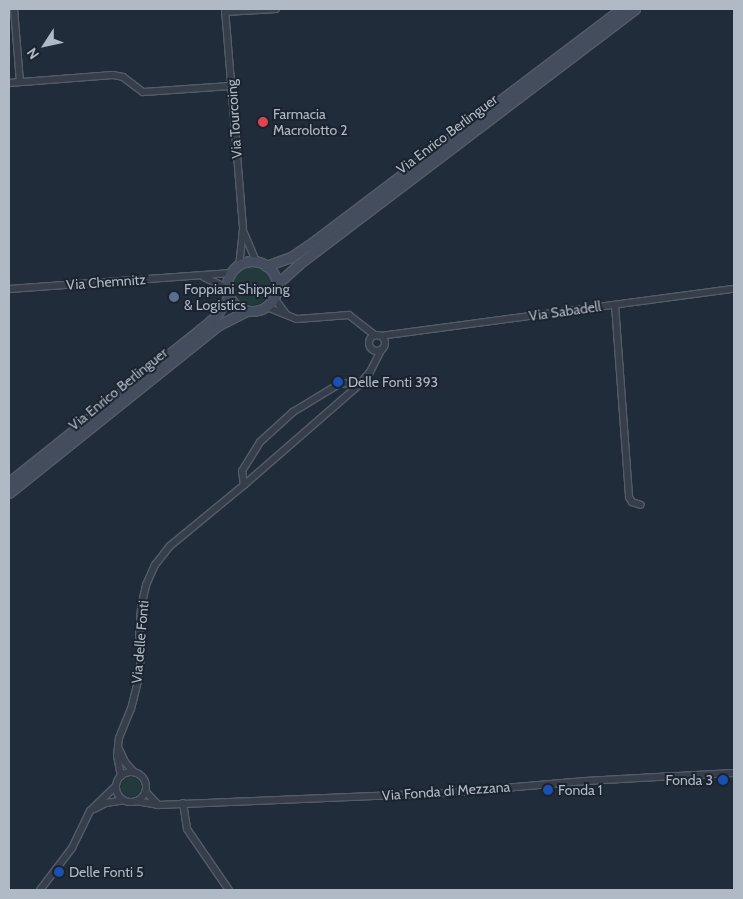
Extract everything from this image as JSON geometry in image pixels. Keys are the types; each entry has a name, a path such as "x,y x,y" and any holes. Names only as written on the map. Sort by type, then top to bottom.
{"main road":[{"name":"Via Enrico Berlinguer","path":"266,266 291,257 309,245 621,9"},
{"name":"Via Enrico Berlinguer","path":"277,284 299,264 635,9"},
{"path":"238,265 256,262 266,266 274,274 277,284 274,298 267,306"},
{"name":"Via Enrico Berlinguer","path":"9,482 216,316 228,292 231,273 238,265"},
{"path":"228,292 236,306 246,311"},
{"name":"Via Enrico Berlinguer","path":"9,493 220,325 246,311 257,311 267,306"}],"street":[{"path":"14,9 20,82"},
{"path":"225,10 276,9"},
{"name":"Via Tourcoing","path":"225,10 243,229 238,265"},
{"path":"9,83 118,75 143,92 231,86"},
{"name":"Via Tourcoing","path":"243,229 256,262"},
{"name":"Via Chemnitz","path":"9,289 163,277 202,277 231,273"},
{"name":"Via Chemnitz","path":"202,277 228,292"},
{"name":"Via Sabadell","path":"375,337 734,289"},
{"path":"274,298 287,315"},
{"path":"614,305 629,496 632,502 641,505"},
{"path":"267,306 300,319 346,315 375,337 380,348"},
{"path":"380,348 396,334"},
{"path":"375,337 369,345 380,348"},
{"name":"Via delle Fonti","path":"121,776 118,748 138,681 141,658 139,632 141,607 146,585 155,565 170,546 244,485 359,385 367,376 380,348"},
{"path":"244,485 242,471 260,442 293,412 339,384 359,385"},
{"path":"118,748 125,762 144,779 146,792 158,806"},
{"path":"40,890 72,848 90,811 116,786 121,776 134,772"},
{"name":"Via Fonda di Mezzana","path":"136,801 158,806 183,803 446,793 585,781 734,772"},
{"path":"116,786 118,794 124,800"},
{"path":"90,811 106,803 124,800 136,801 146,792"},
{"path":"183,803 187,829 229,890"}],"green space":[{"path":"252,267 266,272 271,286 266,300 252,305 238,300 233,286 238,272"},
{"path":"131,777 138,780 141,787 138,794 131,797 124,794 121,787 124,780"}],"place":[{"name":"Farmacia Macrolotto 2","path":"263,122"},
{"name":"Foppiani Shipping & Logistics","path":"174,297"},
{"name":"Delle Fonti 393","path":"338,382"},
{"name":"Fonda 3","path":"723,780"},
{"name":"Fonda 1","path":"548,790"},
{"name":"Delle Fonti 5","path":"59,872"}]}
